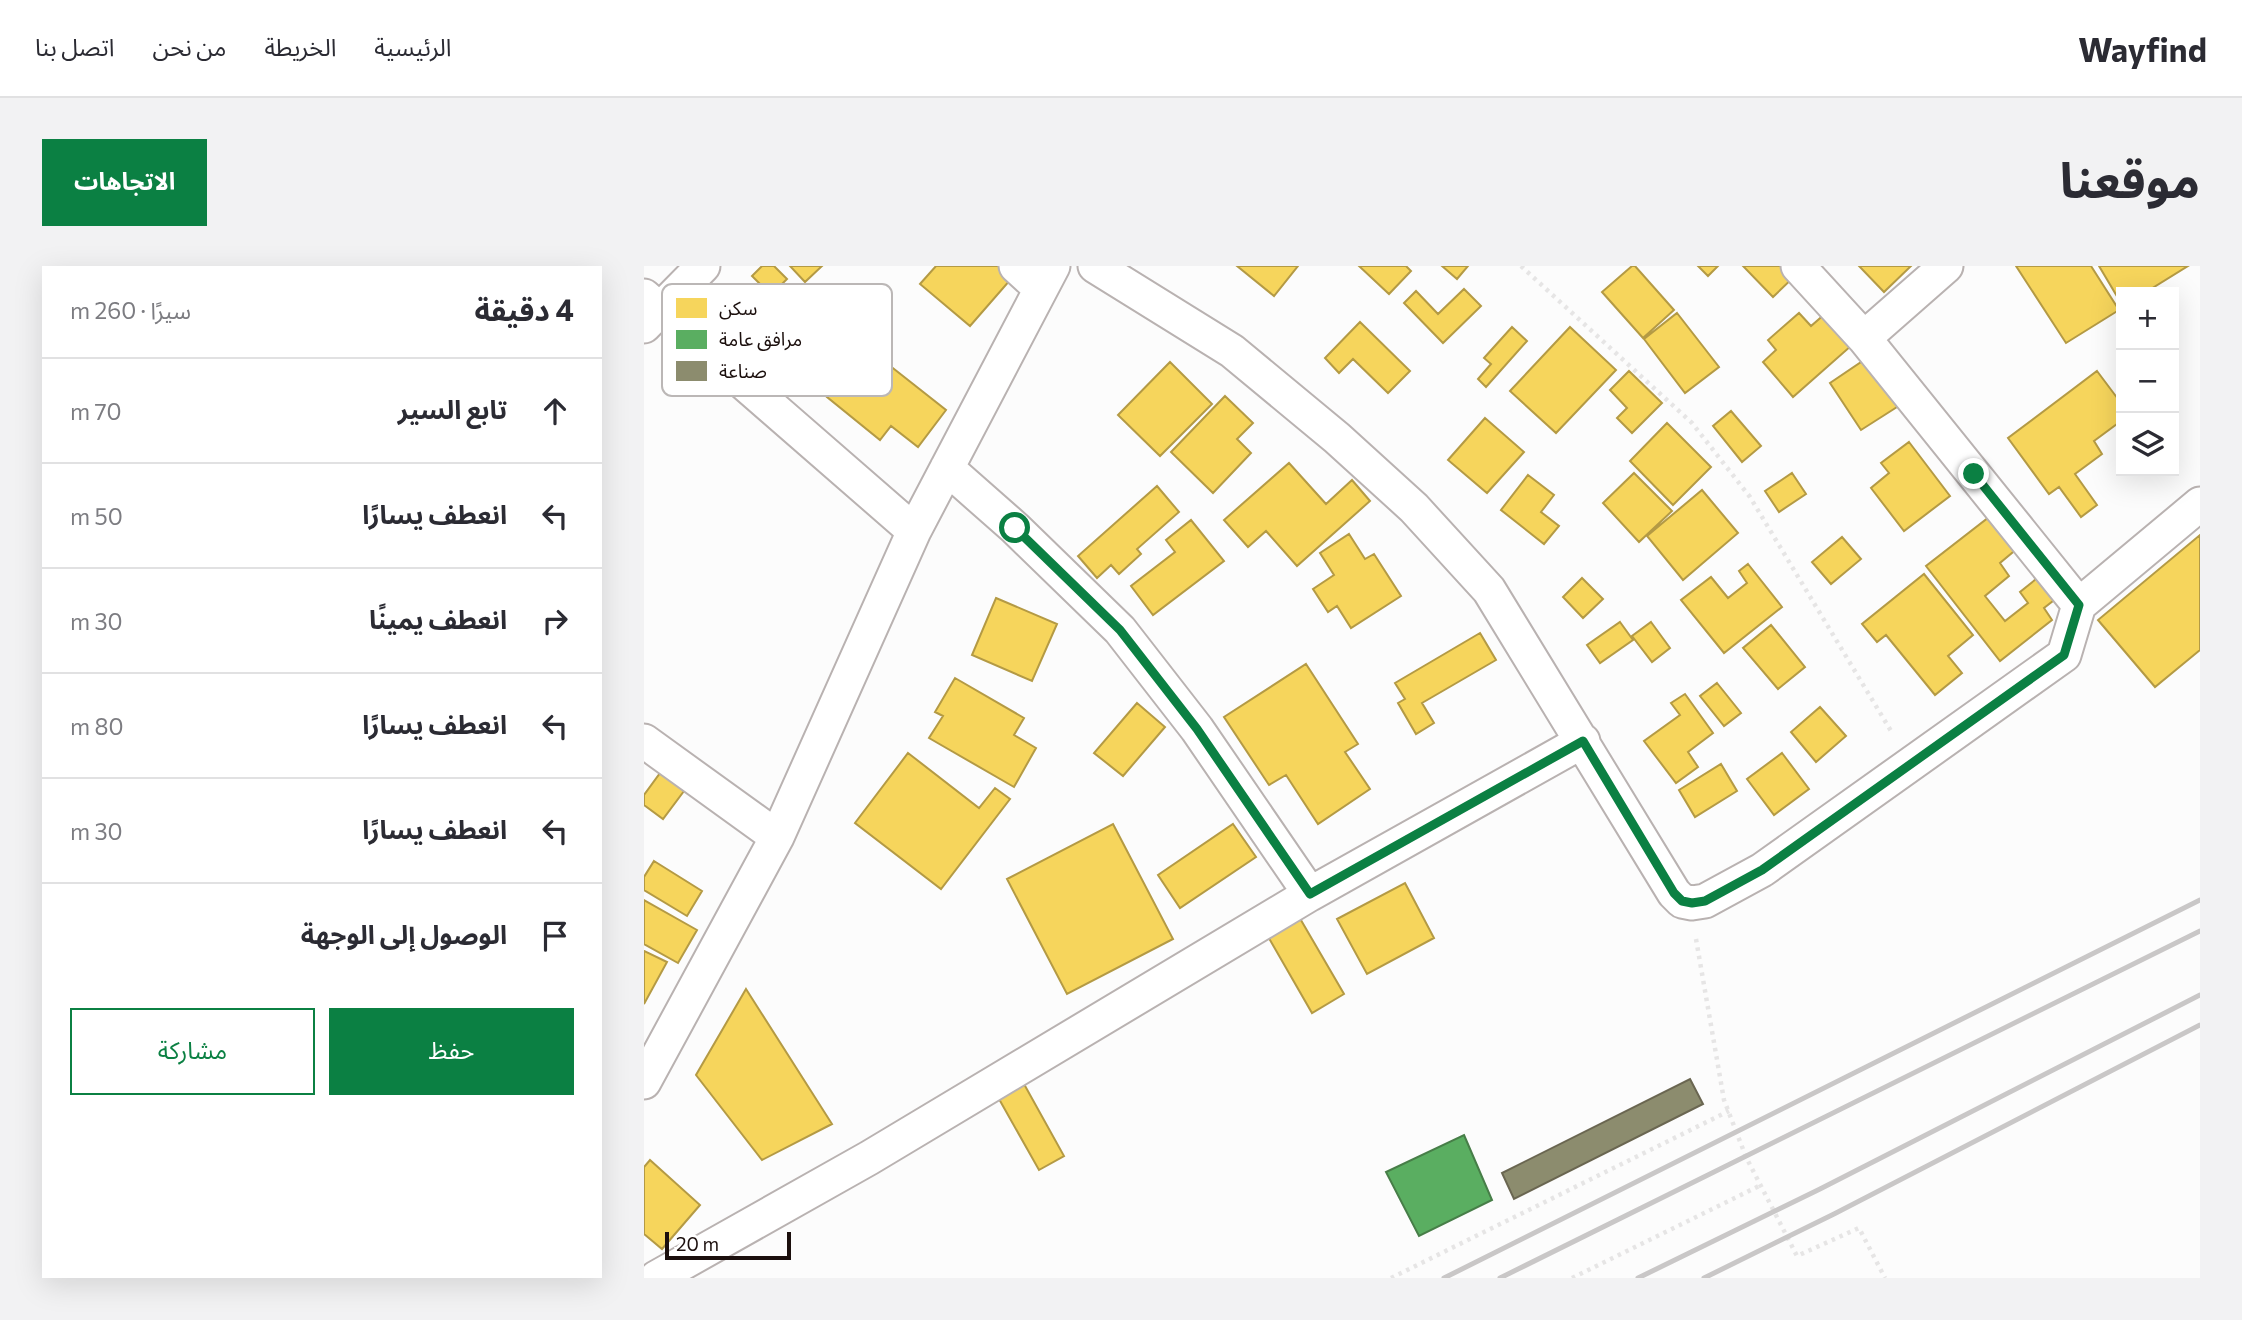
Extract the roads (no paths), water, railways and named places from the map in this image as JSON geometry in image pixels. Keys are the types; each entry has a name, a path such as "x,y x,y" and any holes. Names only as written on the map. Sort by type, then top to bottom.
{"street":[{"path":"681,284 703,266"},
{"path":"1095,266 1232,351 1337,438 1414,508 1489,590 1674,893 1682,901 1705,901 1762,870 2064,655 2079,605 2200,504"},
{"path":"1798,266 1864,338 2079,605"},
{"path":"1864,338 1946,266"},
{"path":"644,1082 777,837 915,531 947,468 1036,273"},
{"path":"752,396 915,531"},
{"path":"947,468 1015,528 1120,630 1197,729 1310,894"},
{"path":"644,741 777,837"},
{"path":"656,1278 869,1158 1310,894 1583,741"}],"railway":[{"path":"1444,1278 2200,900"},
{"path":"1500,1278 2200,931"},
{"path":"1638,1278 1820,1189 2200,995"},
{"path":"1704,1278 2200,1025"}]}
